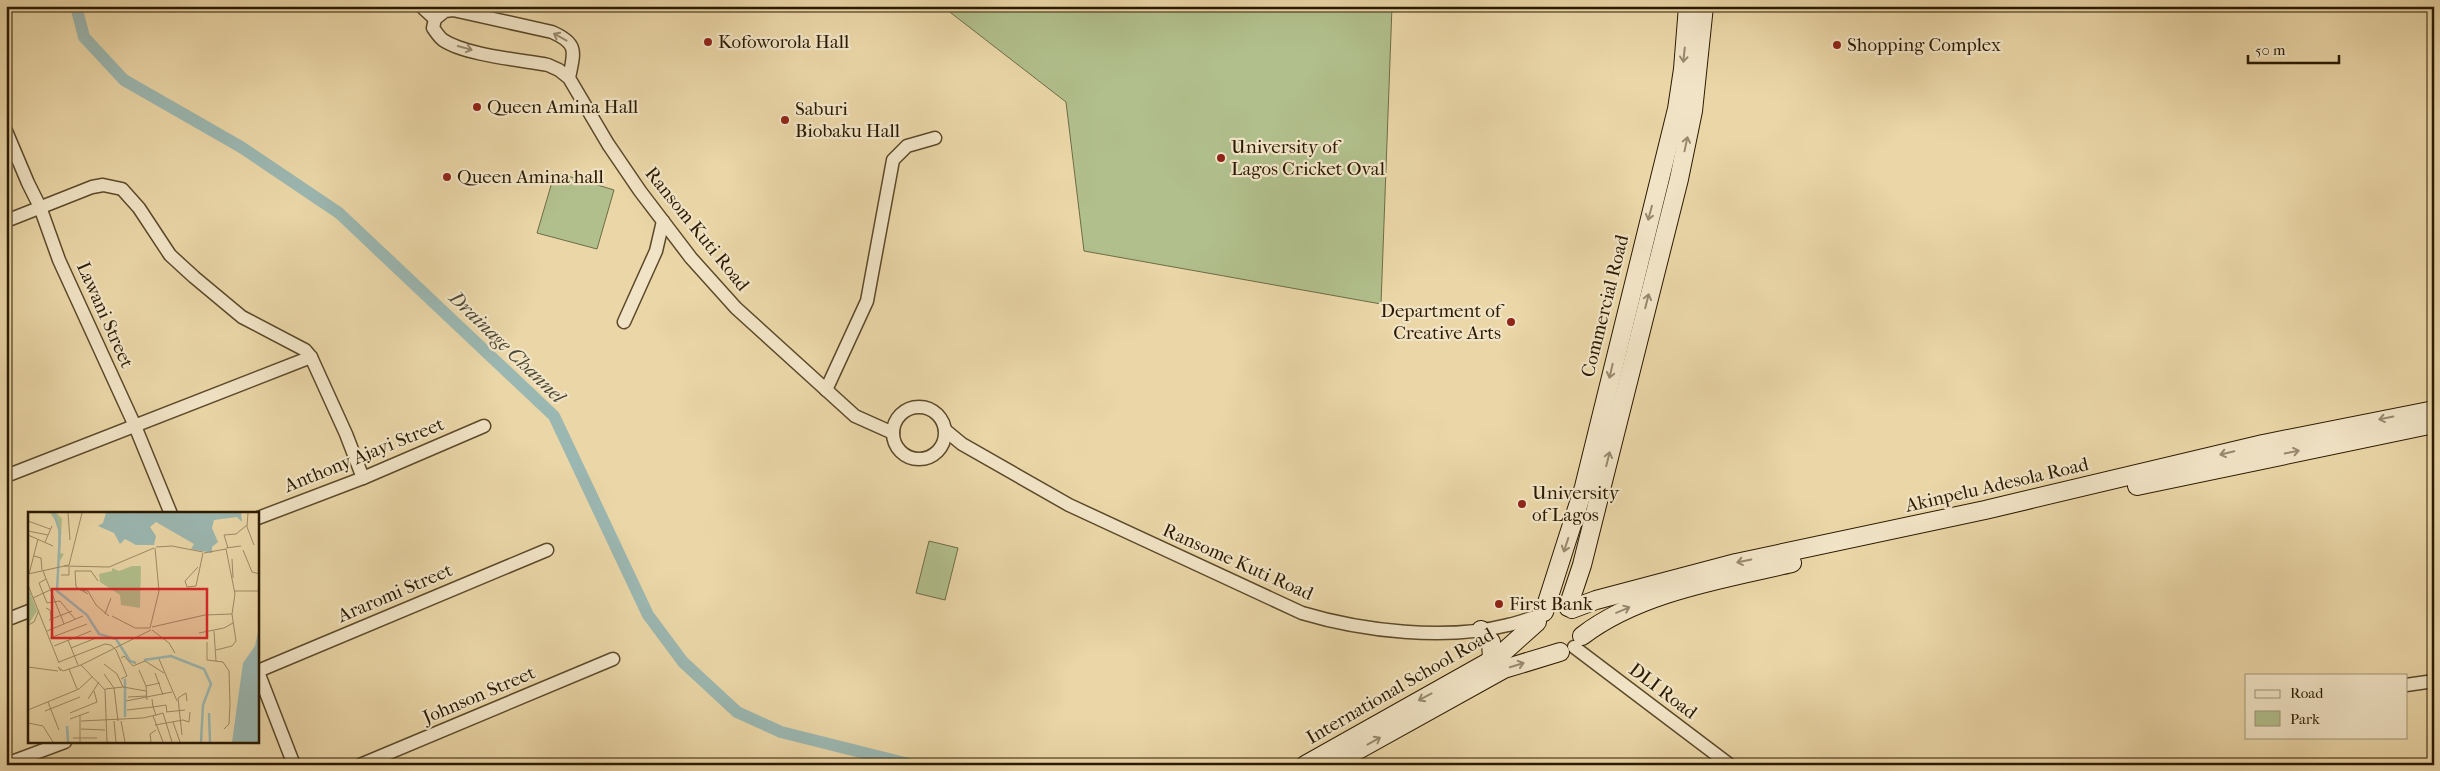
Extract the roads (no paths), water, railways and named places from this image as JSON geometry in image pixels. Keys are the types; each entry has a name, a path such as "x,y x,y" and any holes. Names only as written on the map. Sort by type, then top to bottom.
{"street":[{"path":"421,6 435,19"},
{"name":"Commercial Road","path":"1541,616 1584,488 1677,109 1683,69 1688,6"},
{"name":"Commercial Road","path":"1570,608 1679,180 1693,111 1704,6"},
{"path":"453,10 552,32 565,38 572,46 574,54 569,78 559,70 548,65 464,49 448,43 441,39 433,28 435,19 445,11 453,10"},
{"name":"Ransom Kuti Road","path":"569,78 608,144 663,221 691,258 736,308 855,416 893,433"},
{"name":"Lawani Street","path":"6,130 40,207 59,260 135,426 170,512"},
{"path":"826,390 867,301 893,160 907,146 935,138"},
{"path":"6,221 92,187 104,185 122,189 139,208 170,255 242,317 273,334 293,342 311,357 346,434 362,478"},
{"path":"624,322 656,250 663,221"},
{"path":"6,476 311,357"},
{"path":"922,407 931,409 940,417 945,430 944,443 936,453 919,459 906,456 899,450 893,433 895,424 904,411 922,407"},
{"name":"Akinpelu Adesola Road","path":"1570,608 1736,563 1985,510 2272,442 2434,410"},
{"name":"Akinpelu Adesola Road","path":"1572,645 1613,615 1635,605 1712,582 2268,457 2434,424"},
{"name":"Anthony Ajayi Street","path":"259,518 362,478 484,426"},
{"name":"Ransome Kuti Road","path":"945,430 962,444 1069,505 1302,613 1338,624 1372,629 1436,632 1481,630 1508,626 1541,616"},
{"name":"Araromi Street","path":"259,672 547,550"},
{"path":"1560,606 1570,608 1579,616 1582,626 1572,645 1553,651 1541,643 1536,629 1541,616 1560,606"},
{"path":"6,620 28,611"},
{"name":"International School Road","path":"1305,765 1492,660 1517,642 1541,616"},
{"path":"1481,630 1491,642 1492,660"},
{"name":"International School Road","path":"1331,765 1504,669 1572,645"},
{"name":"DLI Road","path":"1572,645 1721,762"},
{"name":"Johnson Street","path":"360,765 613,659"},
{"path":"259,675 294,765"},
{"path":"2408,685 2434,681"},
{"path":"6,764 60,744"}],"waterway":[{"name":"Drainage Channel","path":"76,6 84,37 124,80 241,147 339,213 554,416 648,615 683,662 737,712 781,732 913,765"}],"place":[{"name":"Kofoworola Hall","path":"708,42"},
{"name":"Shopping Complex","path":"1837,45"},
{"name":"Queen Amina Hall","path":"477,107"},
{"name":"Saburi Biobaku Hall","path":"785,120"},
{"name":"University of Lagos Cricket Oval","path":"1221,158"},
{"name":"Queen Amina hall","path":"447,177"},
{"name":"Department of Creative Arts","path":"1511,322"},
{"name":"University of Lagos","path":"1522,504"},
{"name":"First Bank","path":"1499,604"}]}
